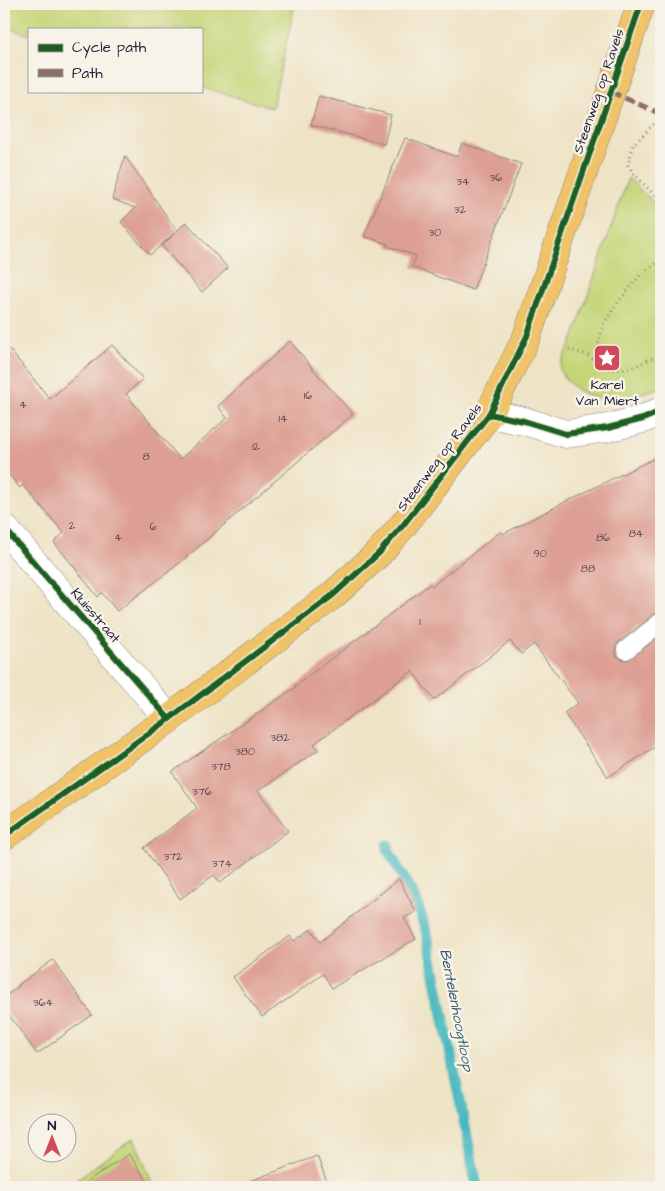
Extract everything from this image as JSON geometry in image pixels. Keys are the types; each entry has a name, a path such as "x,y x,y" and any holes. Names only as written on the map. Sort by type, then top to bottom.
{"main road":[{"name":"Steenweg op Ravels","path":"4,836 169,719 334,595 380,553 489,414 527,336 641,4"}],"street":[{"path":"489,414 524,421 566,434 608,428 643,419 661,411"},
{"name":"Kluisstraat","path":"4,528 169,719"}],"lane":[{"path":"626,650 661,622"}],"path":[{"path":"661,117 632,145 628,165 634,174 661,202"},
{"path":"598,363 596,352 604,323 641,274 661,260"},
{"path":"569,349 589,356 606,369 615,370 633,367 661,354"}],"green space":[{"path":"4,4 295,4 272,108 202,87 202,28 28,28 28,35 4,27"},
{"path":"628,178 661,209 661,387 624,398 601,399 578,390 564,377 560,366 573,339"},
{"path":"134,1138 154,1187 66,1187"}],"building":[{"path":"319,96 391,115 384,144 311,125"},
{"path":"405,138 457,157 462,143 521,164 473,290 412,267 416,256 364,236"},
{"path":"125,156 177,231 150,255 121,222 135,208 112,199"},
{"path":"186,222 228,268 202,292 162,246"},
{"path":"290,341 353,414 176,566 117,611 102,593 98,597 54,542 64,533 23,485 20,488 4,469 4,343 50,399 112,345 143,379 126,394 180,459 227,418 218,406"},
{"path":"661,455 661,612 654,614 619,642 615,651 622,660 628,660 661,635 661,743 608,777 564,713 578,703 534,644 521,654 510,641 434,700 412,671 314,744 318,750 258,791 288,831 220,883 214,875 180,899 144,848 197,808 172,772 296,687 430,584 432,586 501,531 503,534"},
{"path":"399,879 416,912 404,918 416,939 332,988 323,974 262,1017 233,977 290,936 294,941 311,929 320,942"},
{"path":"53,960 92,1015 37,1054 4,1008 4,997"},
{"path":"129,1154 151,1187 78,1187"},
{"path":"317,1156 329,1187 242,1187 242,1184"}],"waterway":[{"name":"Bentelenhoogtloop","path":"388,845 388,850 417,903 427,934 477,1187"}],"marked path":[{"path":"611,92 661,114"}],"cycle path":[{"path":"4,836 169,719 333,595 379,553 404,524 489,414 527,336 641,4"},
{"path":"489,414 524,421 566,434 608,428 643,419 661,411"},
{"path":"4,528 169,719"}],"place":[{"name":"Karel Van Miert","path":"607,358"}]}
